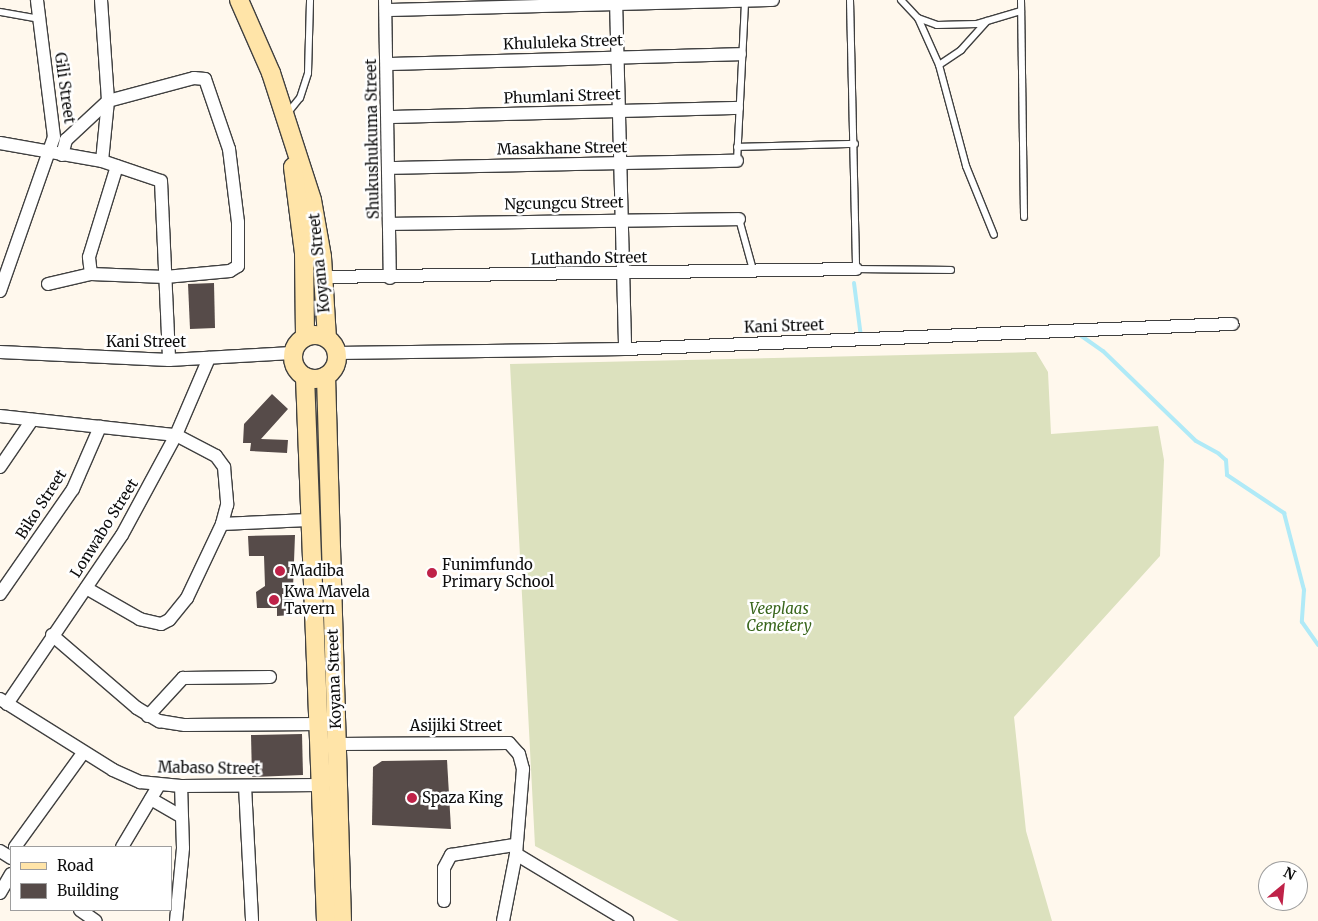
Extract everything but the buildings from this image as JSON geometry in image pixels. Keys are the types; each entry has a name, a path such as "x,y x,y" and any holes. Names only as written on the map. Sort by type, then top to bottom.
{"main road":[{"name":"Koyana Street","path":"240,0 312,200 324,277 327,338"},
{"name":"Koyana Street","path":"286,125 304,253 305,337"},
{"path":"305,337 327,338 336,353 336,365 326,376 305,377 294,367 292,353 305,337"},
{"name":"Koyana Street","path":"326,376 342,921"},
{"name":"Koyana Street","path":"305,377 308,520 320,724 326,921"}],"street":[{"name":"Gili Street","path":"0,290 56,154 55,130 36,0"},
{"path":"101,0 108,101 102,160"},
{"path":"385,5 771,1"},
{"path":"616,2 625,349"},
{"name":"Shukushukuma Street","path":"385,5 390,278"},
{"name":"Khululeka Street","path":"387,64 740,54"},
{"path":"48,284 91,274 165,277 230,271 240,261 231,158 209,82 194,78 108,101 66,140 56,154"},
{"name":"Phumlani Street","path":"388,117 736,108"},
{"path":"0,143 56,154 102,160 117,166 152,174 161,181 169,360"},
{"name":"Masakhane Street","path":"388,168 737,161"},
{"path":"91,274 90,257 117,166"},
{"name":"Ngcungcu Street","path":"390,224 622,218 739,219"},
{"name":"Luthando Street","path":"324,277 390,278 856,269"},
{"name":"Kani Street","path":"336,353 625,349 1232,324"},
{"name":"Kani Street","path":"0,352 169,360 292,353"},
{"name":"Lonwabo Street","path":"4,701 122,535 176,436 209,358"},
{"path":"0,416 176,436 216,456 224,468 227,505 222,524 187,598 169,620 161,624 140,619 86,588"},
{"path":"0,467 32,420"},
{"name":"Biko Street","path":"0,594 73,489 100,427"},
{"path":"222,524 308,520"},
{"path":"52,635 148,716 185,725 320,724"},
{"path":"148,716 183,678 270,677"},
{"name":"Mabaso Street","path":"4,701 83,753 128,778 159,785 181,786 321,784"},
{"name":"Asijiki Street","path":"336,744 509,743 523,769 515,849"},
{"path":"14,846 83,753"},
{"path":"123,846 159,785"},
{"path":"176,921 181,786"},
{"path":"245,786 252,921"},
{"path":"151,799 181,816"},
{"path":"503,921 515,849"},
{"path":"444,900 444,868 451,855 515,849 627,921"},
{"path":"0,893 10,876"},
{"path":"83,911 96,921"}],"lane":[{"path":"286,125 300,98 308,73 310,0"},
{"path":"850,0 855,144 856,269 951,270"},
{"path":"901,0 918,18 939,65 966,166 994,235"},
{"path":"1021,0 1024,217"},
{"path":"737,161 736,108 745,1"},
{"path":"918,18 954,26 987,21 1021,11"},
{"path":"0,12 38,19"},
{"path":"939,65 961,50 987,21"},
{"path":"737,147 855,144"},
{"path":"739,219 753,270"}],"green space":[{"name":"Veeplaas Cemetery","path":"1036,352 1048,372 1051,434 1158,426 1164,460 1160,556 1014,717 1026,831 1052,921 679,921 535,846 510,364"}],"waterway":[{"path":"854,283 861,337"},
{"path":"1080,335 1103,351 1196,441 1226,460 1227,475 1284,513 1304,590 1302,622 1318,645"}],"place":[{"name":"Madiba","path":"280,571"},
{"name":"Funimfundo Primary School","path":"432,573"},
{"name":"Kwa Mavela Tavern","path":"274,600"},
{"name":"Spaza King","path":"412,798"}]}
